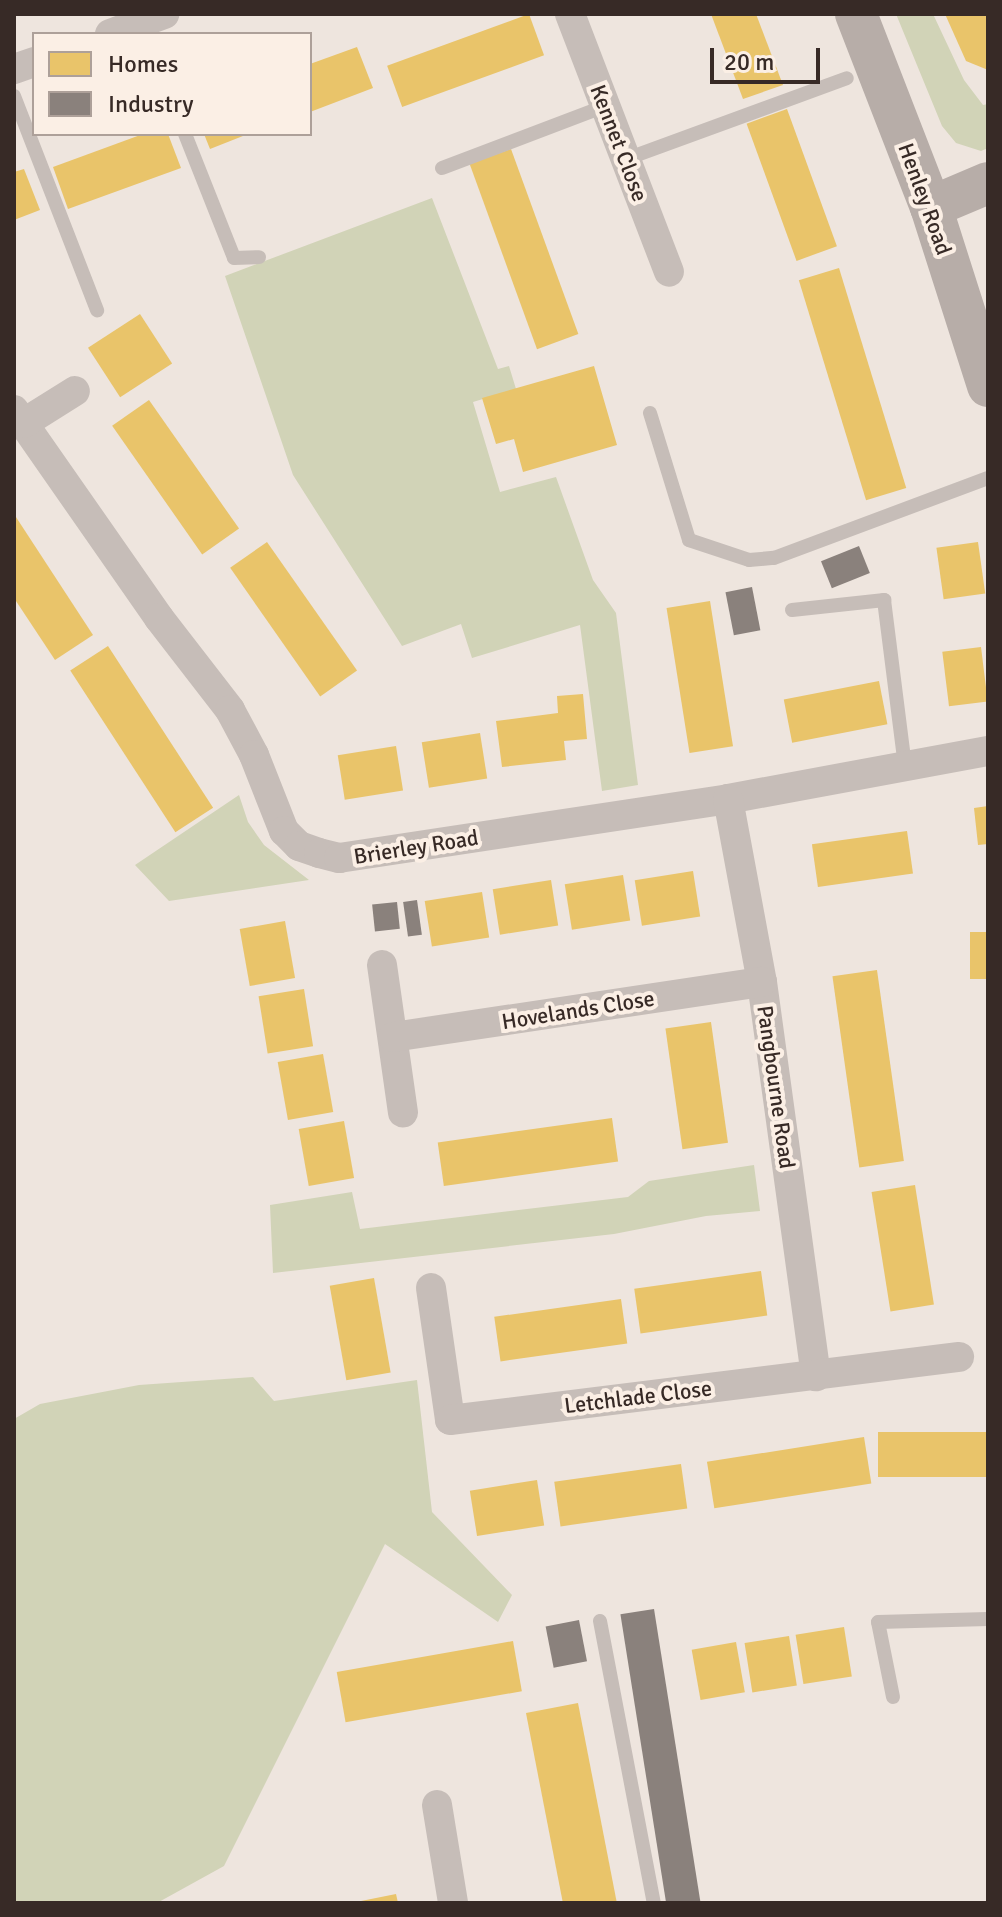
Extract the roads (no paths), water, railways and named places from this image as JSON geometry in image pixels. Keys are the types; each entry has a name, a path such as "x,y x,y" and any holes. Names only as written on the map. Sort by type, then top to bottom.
{"main road":[{"name":"Henley Road","path":"856,14 931,207 988,386"},
{"path":"931,207 988,183"}],"street":[{"name":"Kennet Close","path":"570,14 669,272"},
{"path":"117,32 151,23"},
{"name":"Brierley Road","path":"75,391 19,417 159,618 230,710 254,755 274,815 299,846 339,858 728,799 988,751"},
{"name":"Pangbourne Road","path":"728,799 762,982 816,1376"},
{"path":"382,965 403,1113"},
{"name":"Hovelands Close","path":"393,1037 762,982"},
{"name":"Letchlade Close","path":"431,1288 450,1420 959,1357"},
{"path":"437,1805 453,1903"}],"lane":[{"path":"626,159 847,78"},
{"path":"14,96 97,310"},
{"path":"442,168 605,106"},
{"path":"186,136 234,258 259,257"},
{"path":"650,413 689,540 749,560 774,558 988,478"},
{"path":"792,610 884,600 905,767"},
{"path":"893,1697 878,1622 988,1619"},
{"path":"600,1621 654,1903"}]}
